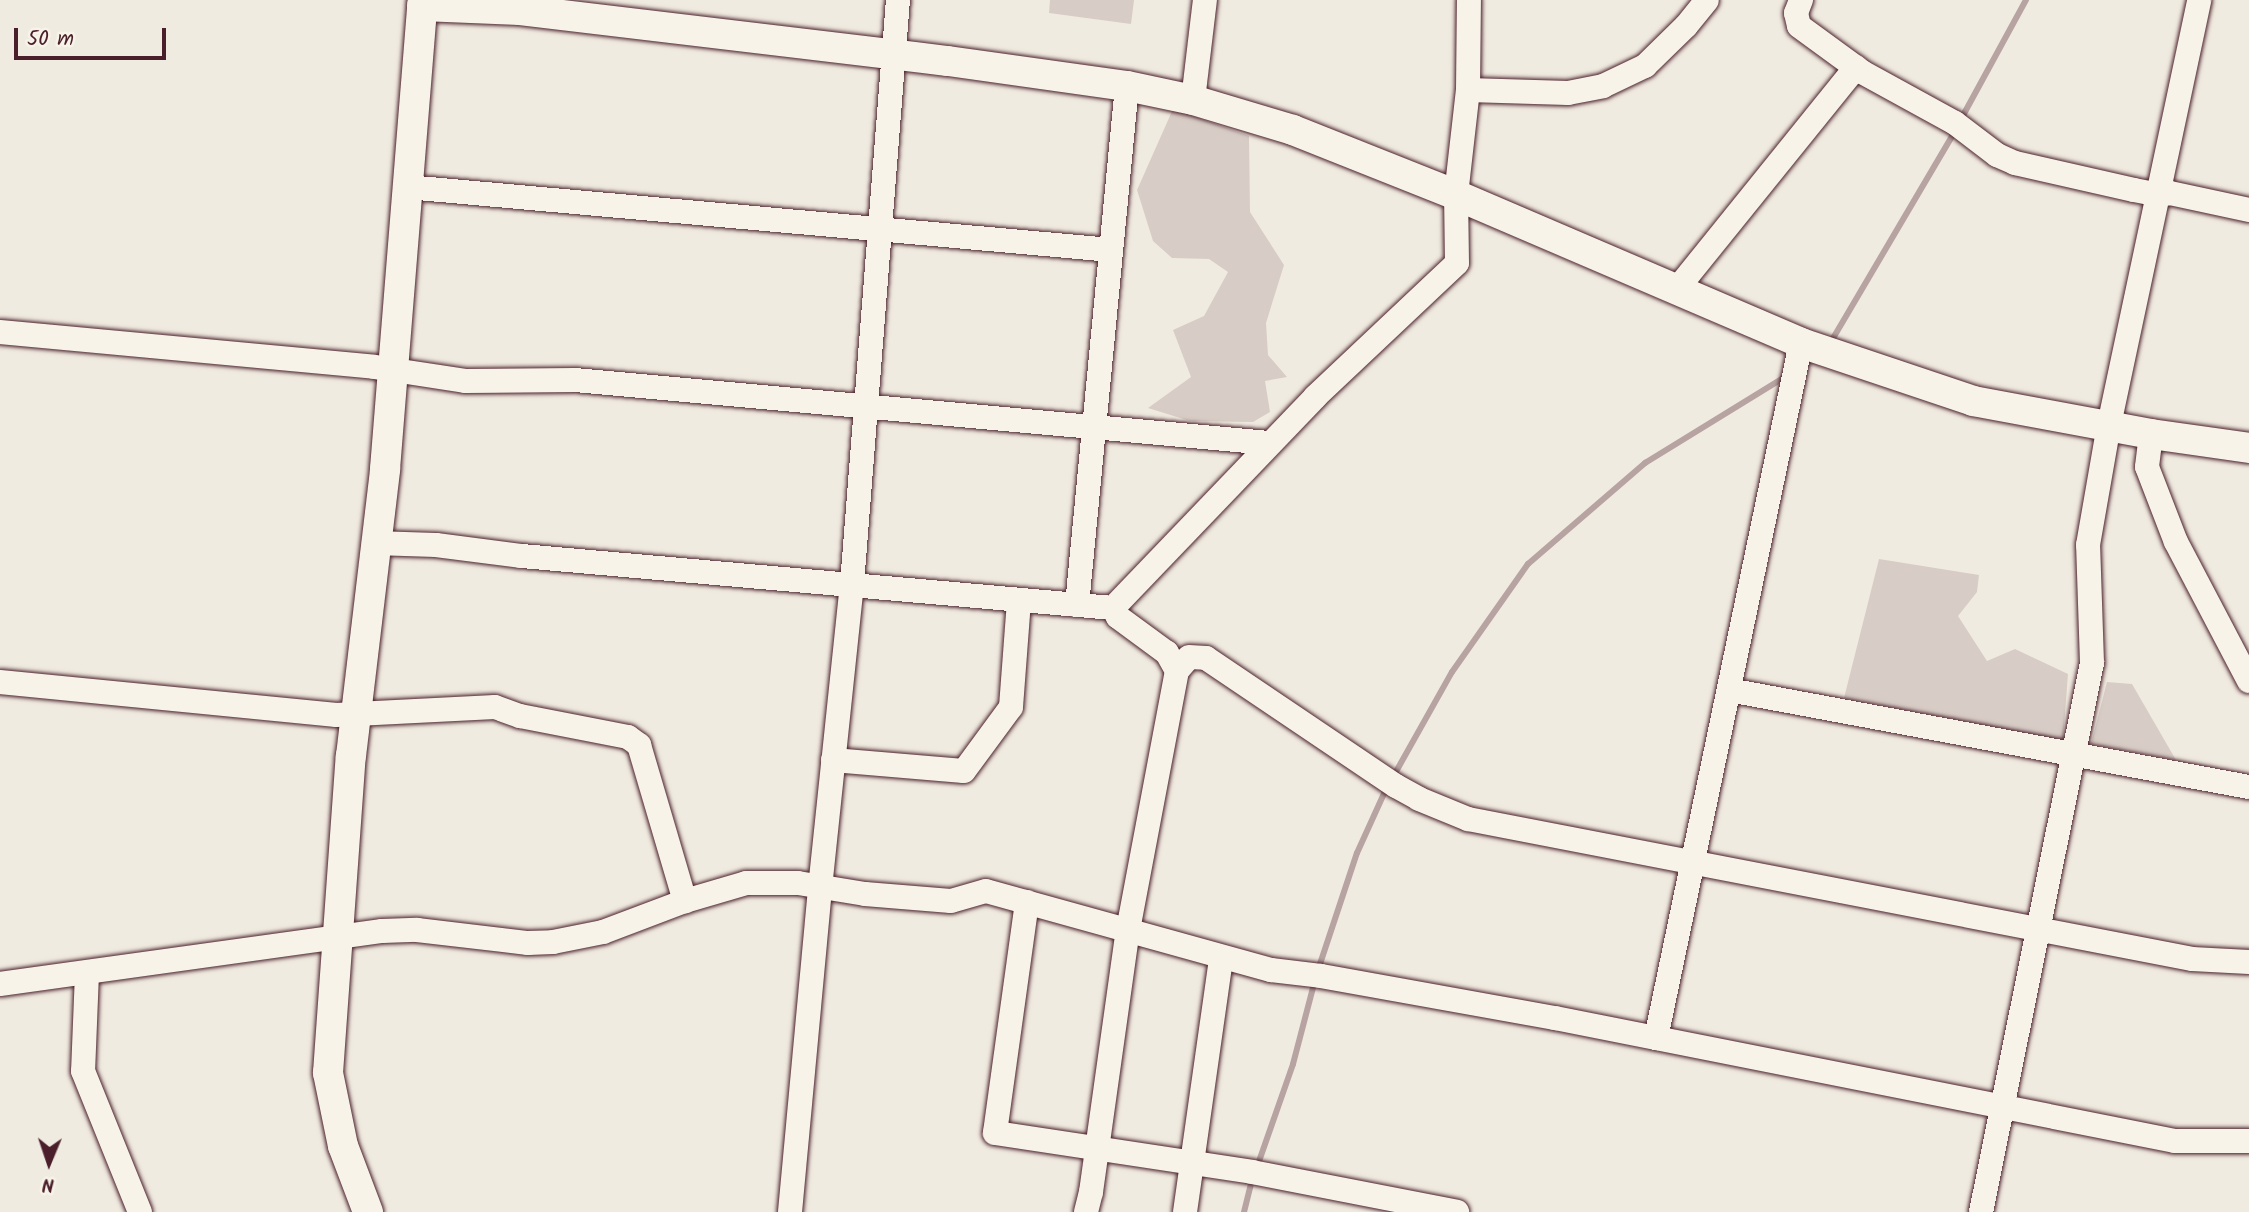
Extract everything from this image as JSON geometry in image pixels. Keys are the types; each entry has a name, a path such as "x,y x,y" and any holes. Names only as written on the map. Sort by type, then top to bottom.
{"street":[{"path":"790,1212 852,584 898,0"},
{"path":"1193,100 1206,0"},
{"path":"374,543 436,545 522,556 1113,608 1269,443 1457,263 1457,195 1468,90 1469,0"},
{"path":"1468,90 1568,93 1603,86 1645,66 1686,26 1707,0"},
{"path":"1801,0 1796,13 1799,26 1856,67 1959,126 1997,155 2015,163 2159,195 2170,193 2249,209"},
{"path":"1981,1212 2036,928 2092,663 2088,545 2109,425 2199,0"},
{"path":"369,1212 343,1146 328,1073 351,756 359,714 374,543 385,469 423,3 520,10 894,55 1127,86 1193,100 1293,130 1457,195 1801,343 1973,401 2151,434 2249,448"},
{"path":"1677,289 1856,67"},
{"path":"1077,606 1127,86"},
{"path":"407,187 1111,250"},
{"path":"0,332 392,369 465,381 575,380 1269,443"},
{"path":"1656,1038 1801,343"},
{"path":"2151,434 2147,467 2176,541 2249,681"},
{"path":"833,760 964,771 1011,707 1019,601"},
{"path":"1113,608 1118,617 1167,653 1177,671"},
{"path":"1086,1212 1128,930 1177,671 1189,657 1206,658 1419,799 1468,819 2192,959 2249,962"},
{"path":"0,682 337,715 495,708 520,716 628,737 639,745 685,901"},
{"path":"1729,690 2249,788"},
{"path":"0,984 382,930 417,930 528,943 553,942 603,932 685,901 746,883 798,883 820,888 951,901 986,891 1221,958 1656,1038 2175,1140 2249,1141"},
{"path":"1027,902 995,1133 1255,1172 1457,1212"},
{"path":"1185,1212 1221,958"},
{"path":"87,973 83,1071 140,1212"}],"shaded area":[{"path":"1050,0 1134,0 1131,24 1049,13"},
{"path":"1173,109 1249,136 1250,212 1284,265 1266,323 1268,355 1287,377 1265,381 1270,412 1253,422 1190,421 1148,408 1191,377 1173,330 1204,316 1228,272 1209,259 1172,258 1153,241 1137,190"},
{"path":"1879,559 1979,575 1977,592 1958,616 1987,661 2015,649 2068,674 2063,740 1844,698"},
{"path":"2107,682 2132,684 2176,760 2091,744"}],"waterway":[{"path":"1960,121 2026,0"},
{"path":"1832,340 1955,131"},
{"path":"1393,777 1452,672 1528,564 1645,463 1783,378"},
{"path":"1318,970 1357,853 1387,787"},
{"path":"1257,1167 1293,1064 1315,980"},
{"path":"1244,1212 1253,1177"}]}
